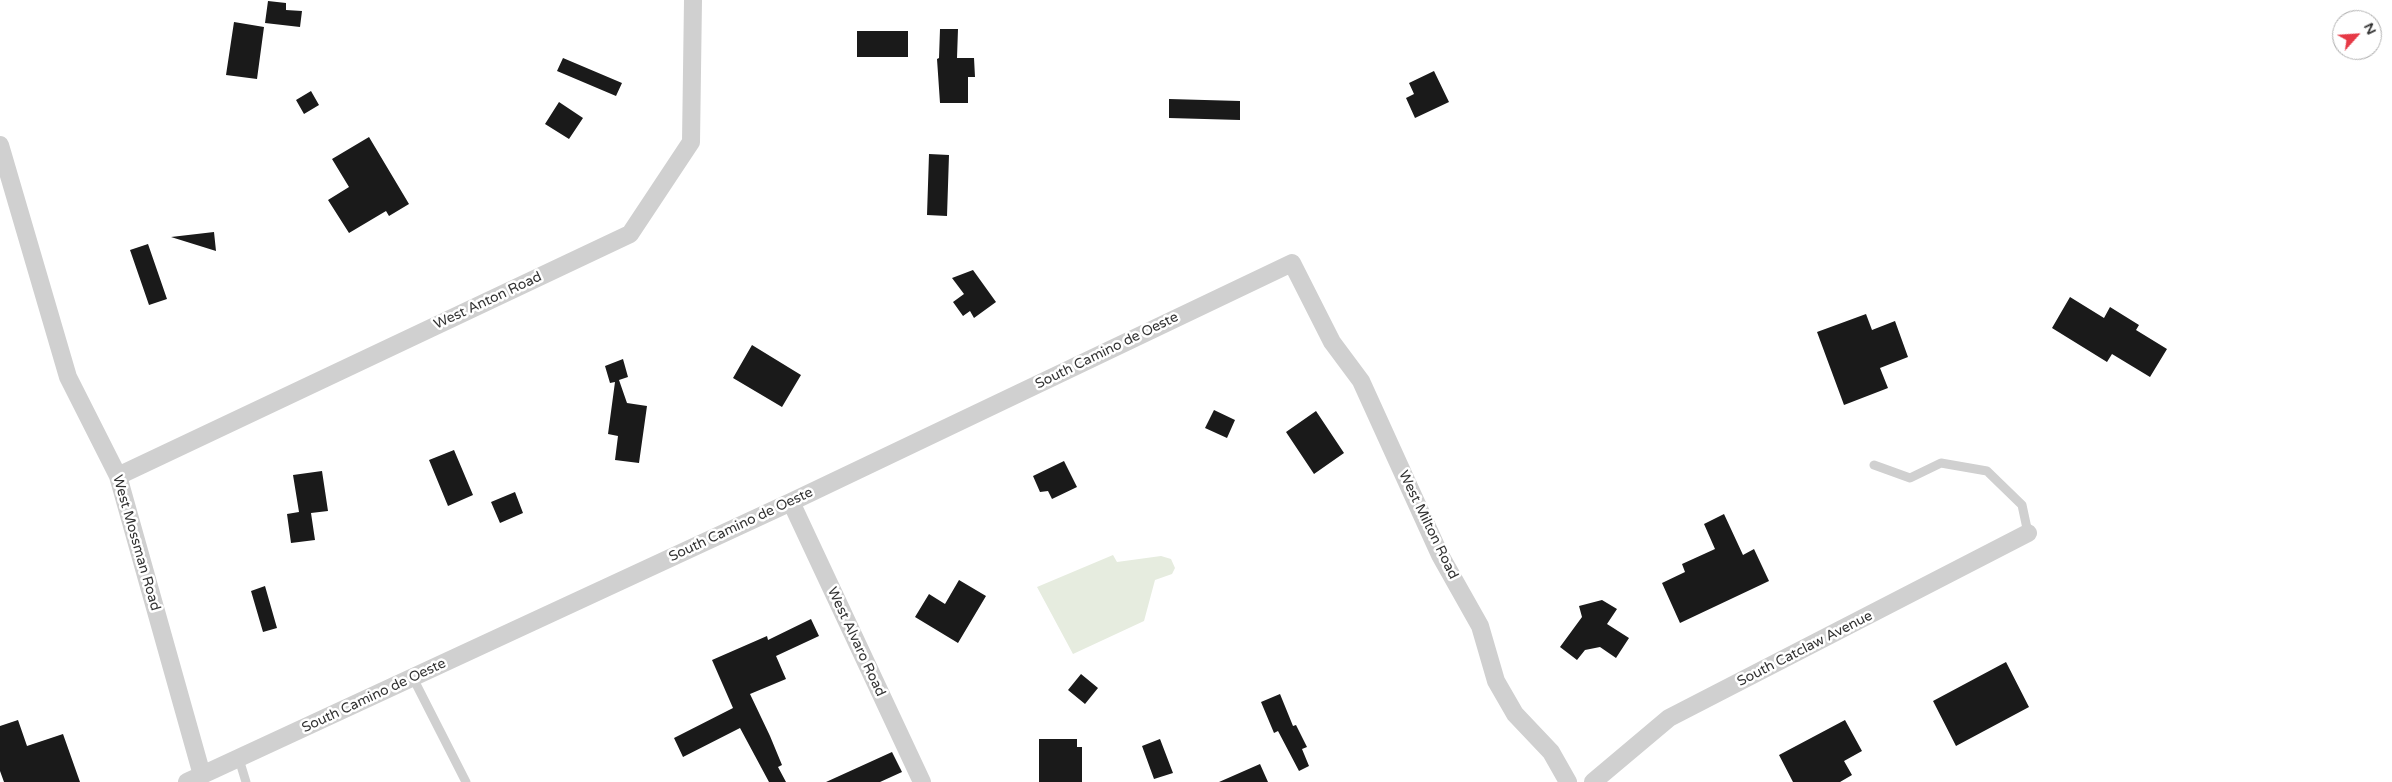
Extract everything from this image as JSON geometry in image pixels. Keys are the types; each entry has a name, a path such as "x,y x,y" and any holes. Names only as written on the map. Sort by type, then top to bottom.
{"street":[{"name":"West Anton Road","path":"118,476 630,234 690,142 694,0"},
{"name":"West Mossman Road","path":"0,145 68,377 118,476 195,779"},
{"name":"South Camino de Oeste","path":"195,779 791,502 1292,262"},
{"name":"West Milton Road","path":"1292,262 1332,342 1361,381 1440,555 1480,626 1496,681 1515,714 1551,752 1568,782"},
{"name":"West Alvaro Road","path":"791,502 922,782"},
{"name":"South Catclaw Avenue","path":"1593,782 1669,718 2028,533"}],"lane":[{"path":"1874,465 1910,478 1941,463 1987,471 2022,504 2028,533"},
{"path":"412,678 466,782"},
{"path":"238,759 246,782"}],"shaded area":[{"path":"1113,555 1117,562 1161,556 1171,559 1175,568 1172,574 1155,580 1144,621 1073,654 1037,587"}],"building":[{"path":"268,1 286,3 286,10 302,11 300,27 265,23"},
{"path":"234,22 264,27 257,79 226,75"},
{"path":"940,29 958,29 957,58 974,58 975,77 968,77 968,103 940,103 937,59 939,58"},
{"path":"857,31 908,31 908,57 857,57"},
{"path":"563,58 622,83 616,96 557,71"},
{"path":"1434,71 1449,102 1415,118 1406,98 1414,94 1409,83"},
{"path":"311,91 319,105 304,114 296,100"},
{"path":"1169,99 1240,101 1240,120 1169,118"},
{"path":"559,102 583,118 569,139 545,124"},
{"path":"369,137 409,204 389,216 386,211 349,233 328,200 349,187 332,159"},
{"path":"929,154 949,155 947,216 927,215"},
{"path":"214,232 216,251 171,237"},
{"path":"148,244 167,299 149,305 130,250"},
{"path":"973,270 996,302 974,318 970,311 963,316 953,302 964,294 952,278"},
{"path":"2070,297 2104,318 2110,307 2139,325 2136,330 2167,349 2150,377 2112,354 2107,362 2052,328"},
{"path":"1866,314 1872,330 1895,321 1908,357 1880,368 1888,388 1844,405 1817,332"},
{"path":"752,345 801,375 782,407 733,378"},
{"path":"623,359 628,377 619,380 627,403 647,406 639,463 615,460 618,436 608,434 615,382 610,383 605,366"},
{"path":"1214,410 1235,420 1227,438 1205,428"},
{"path":"1316,411 1344,453 1314,474 1286,432"},
{"path":"454,450 473,495 448,506 429,460"},
{"path":"1064,461 1077,487 1052,499 1048,491 1040,492 1033,476"},
{"path":"322,471 328,511 311,513 315,540 291,543 287,514 299,512 293,475"},
{"path":"515,492 523,513 500,523 491,502"},
{"path":"1724,514 1743,555 1754,549 1769,581 1680,623 1662,583 1685,572 1682,564 1715,549 1704,524"},
{"path":"959,580 986,596 958,643 915,617 929,594 945,604"},
{"path":"265,586 277,628 263,632 251,591"},
{"path":"1602,600 1617,609 1607,624 1629,638 1616,658 1600,647 1585,650 1577,660 1560,647 1582,617 1579,606"},
{"path":"811,619 819,636 776,656 786,679 750,694 782,765 778,767 786,782 769,782 740,728 683,757 674,738 733,708 712,660 767,636 768,640"},
{"path":"2006,662 2029,707 1956,746 1933,701"},
{"path":"1081,674 1098,688 1085,704 1068,690"},
{"path":"1280,694 1293,726 1296,725 1307,747 1302,749 1309,766 1299,771 1278,731 1274,733 1261,702"},
{"path":"18,720 27,746 63,734 80,782 4,782 0,771 0,726"},
{"path":"1845,720 1862,751 1844,761 1852,775 1840,782 1793,782 1779,755"},
{"path":"1039,739 1077,739 1077,747 1082,747 1082,782 1039,782"},
{"path":"1160,739 1173,773 1154,779 1142,746"},
{"path":"892,752 902,772 880,782 826,782"},
{"path":"1260,764 1268,782 1219,782"}]}
